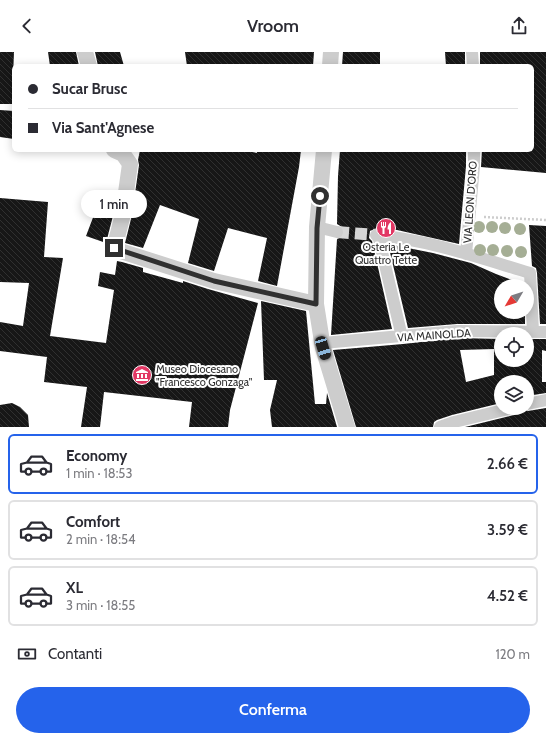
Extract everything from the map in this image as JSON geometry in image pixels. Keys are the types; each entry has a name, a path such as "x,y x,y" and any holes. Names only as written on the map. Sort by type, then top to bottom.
{"street":[{"path":"85,52 88,64"},
{"path":"330,64 331,52"},
{"path":"472,52 473,64"},
{"path":"118,152 123,154 130,164 123,214 114,248 214,281 316,304"},
{"path":"324,152 317,228 316,304 323,343 347,427"},
{"name":"VIA LEON D'ORO","path":"462,253 470,216 474,152"},
{"path":"317,228 337,232"},
{"path":"402,337 377,235 423,243 530,273 533,327"},
{"name":"VIA MAINOLDA","path":"323,343 457,331 494,331"},
{"name":"VIA MAINOLDA","path":"534,331 546,332"},
{"path":"534,403 546,400"},
{"path":"440,427 494,412"}],"path":[{"path":"470,216 546,220"}],"building":[{"path":"0,52 14,52 14,64 12,64 12,104 0,104"},
{"path":"48,52 76,52 79,64 50,64"},
{"path":"95,52 120,52 123,64 98,64"},
{"path":"185,52 314,52 313,64 187,64"},
{"path":"343,52 380,52 380,64 342,64"},
{"path":"445,52 465,52 465,64 446,64"},
{"path":"480,52 546,52 546,173 481,167 482,152 534,152 534,64 480,64"},
{"path":"0,110 12,111 12,139 0,137"},
{"path":"140,152 301,152 277,286 258,281 267,238 228,228 214,271 188,263 199,219 160,205 143,248 125,243 132,215 139,165 138,160"},
{"path":"340,152 466,152 459,244 397,230 377,228 370,231 369,238 372,241 392,329 331,335 337,239 342,237 344,233 342,227 337,224"},
{"path":"0,198 48,202 44,257 63,258 50,336 106,343 114,290 98,286 100,272 115,275 117,261 143,268 143,272 183,283 183,281 258,303 230,410 228,427 189,427 192,402 104,392 100,427 81,427 87,387 44,382 47,357 0,351 0,322 23,326 29,283 0,282"},
{"path":"97,207 114,212 106,243 86,236"},
{"path":"529,225 546,226 546,324 540,324 537,273 536,268 532,266"},
{"path":"388,244 433,253 471,263 510,279 494,279 494,319 525,319 525,324 457,324 408,328"},
{"path":"261,301 306,311 315,404 326,404 327,393 337,427 272,427 270,410 277,380 264,380"},
{"path":"457,338 494,339 494,349 460,350 466,382 494,375 494,405 437,420 434,422 433,427 356,427 333,350"},
{"path":"534,339 546,339 546,351 542,350 542,382 546,382 546,393 534,395 534,375 494,375 494,367 534,367"},
{"path":"12,403 20,407 28,415 29,427 0,427 0,405"},
{"path":"546,408 546,427 465,427 514,415 534,415 534,410"}],"tunnel":[{"path":"337,232 376,235"}],"place":[{"name":"Osteria Le Quattro Tette","path":"386,228"},
{"name":"Museo Diocesano \"Francesco Gonzaga\"","path":"142,375"}],"route":[{"path":"114,248 214,281 316,304 317,228 320,196"}]}
